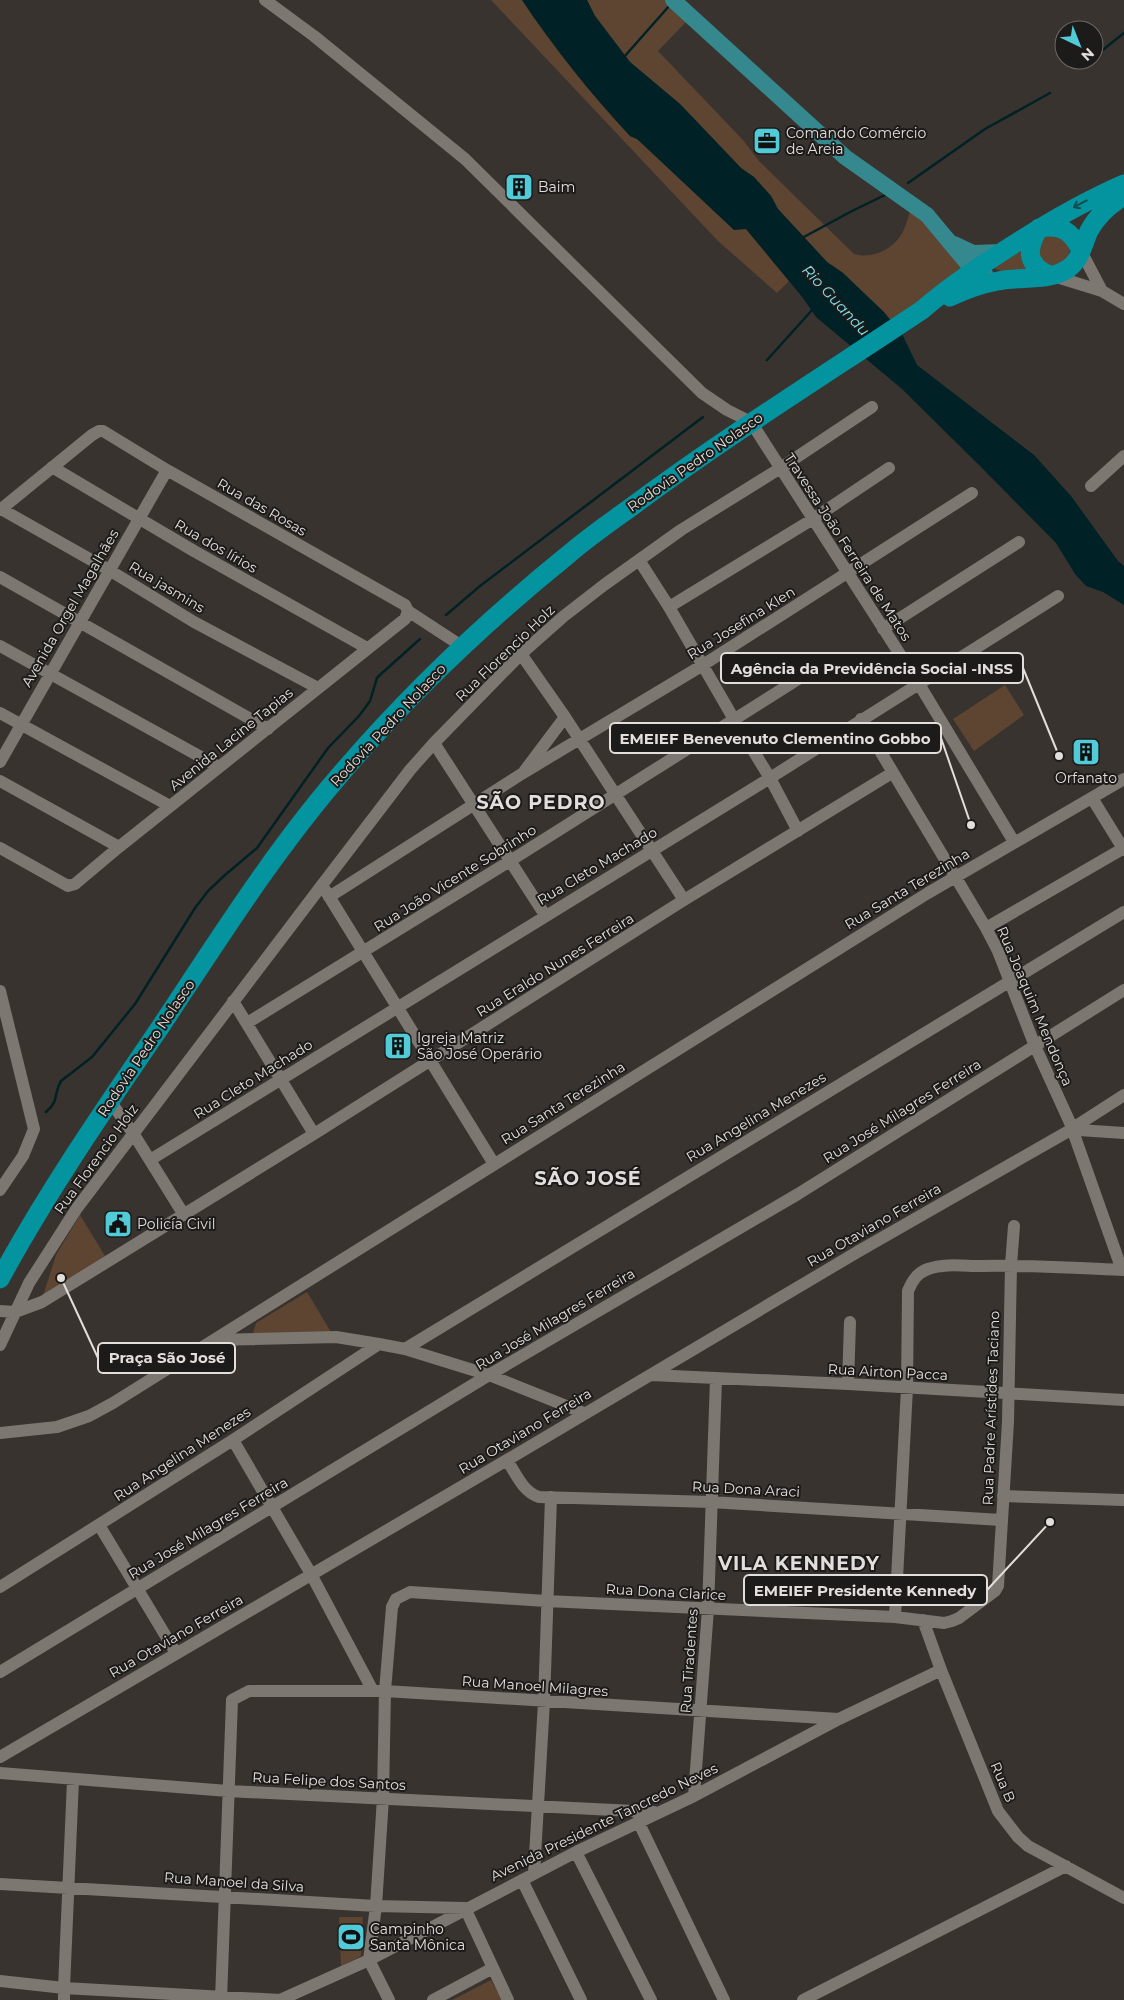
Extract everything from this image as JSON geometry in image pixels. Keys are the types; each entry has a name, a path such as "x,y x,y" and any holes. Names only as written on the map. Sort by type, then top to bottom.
{"highway":[{"name":"Rodovia Pedro Nolasco","path":"0,1279 22,1240 110,1101 282,850 337,778 393,716 463,647 570,552 751,422 920,312 975,270 1039,228 1093,197 1124,184"},
{"path":"1081,251 1066,231 1054,226 1039,228 1030,246 1030,254 1036,267 1049,275 1061,272 1078,258 1090,231 1106,208 1124,196"},
{"name":"Rodovia Pedro Nolasco","path":"920,312 964,290 998,280 1049,275"}],"main road":[{"path":"675,2 820,136 845,157 920,208 936,223 948,240 975,270 998,280"},
{"path":"948,240 960,248 973,253 1002,252"}],"street":[{"path":"265,0 314,36 465,158 702,393 727,410 751,422"},
{"path":"1081,251 1102,291"},
{"path":"1049,275 1102,291 1124,304"},
{"name":"Rua Florencio Holz","path":"0,1345 30,1283 64,1228 233,1001 410,770 434,743 521,654 564,616 681,530 779,469 872,407"},
{"name":"Travessa João Ferreira de Matos","path":"751,422 779,469 849,572 1014,842"},
{"name":"Rua das Rosas","path":"52,467 99,431 107,433 167,470 405,605 408,611 463,647"},
{"path":"1091,486 1124,456"},
{"path":"1,510 52,467"},
{"name":"Rua dos lírios","path":"52,467 139,519 367,648"},
{"path":"669,606 813,519 890,468"},
{"name":"Avenida Orgel Magalhães","path":"0,762 167,470"},
{"name":"Rua Josefina Klen","path":"329,897 523,773 703,665 972,493"},
{"name":"Rua jasmins","path":"1,510 109,570 202,626 318,688"},
{"path":"883,629 1019,542"},
{"path":"639,560 669,606 734,721 770,778 798,831"},
{"path":"0,577 268,729"},
{"name":"Rua Cleto Machado","path":"150,1160 770,778 1058,596"},
{"name":"Avenida Lacine Tapias","path":"0,848 68,886 75,884 405,618 408,611"},
{"path":"0,646 219,767"},
{"path":"521,654 565,717 684,900"},
{"name":"Rua João Vicente Sobrinho","path":"247,1023 510,861 803,676"},
{"path":"0,713 170,806"},
{"path":"523,773 565,717"},
{"name":"Rua Joaquim Mendonça","path":"861,719 986,928 1010,980 1035,1046 1074,1130 1123,1270"},
{"path":"434,743 545,915"},
{"name":"Rua Eraldo Nunes Ferreira","path":"0,1311 15,1312 42,1302 314,1134 684,900 892,773"},
{"name":"Rua Santa Terezinha","path":"4,1430 57,1427 89,1416 138,1389 494,1164 956,877 1124,779"},
{"path":"0,781 119,847"},
{"path":"986,928 1124,849 1092,798"},
{"path":"322,885 494,1164"},
{"name":"Rua Angelina Menezes","path":"405,1349 1124,912"},
{"name":"Rua José Milagres Ferreira","path":"0,1672 489,1375 798,1194 1124,990"},
{"path":"0,991 34,1129 23,1156 0,1190"},
{"path":"233,1001 314,1134"},
{"name":"Rua Otaviano Ferreira","path":"0,1757 859,1251 1074,1130 1124,1095"},
{"path":"110,1101 134,1133 184,1215"},
{"path":"1074,1130 1124,1133"},
{"name":"Rua Padre Arístides Taciano","path":"995,1591 999,1579 1009,1393 1011,1266 1014,1226"},
{"path":"895,1617 907,1388 908,1291 912,1282 918,1274 926,1269 942,1266 1011,1266 1123,1270"},
{"path":"246,1320 247,1338"},
{"path":"848,1384 850,1322"},
{"path":"216,1340 336,1337 405,1349 489,1375 584,1413"},
{"name":"Rua Angelina Menezes","path":"0,1587 233,1440 379,1344"},
{"name":"Rua Airton Pacca","path":"651,1375 1124,1400"},
{"name":"Rua Tiradentes","path":"694,1796 702,1711 708,1609 716,1379"},
{"path":"233,1440 379,1691 384,1798 376,1906 369,1960 389,2000"},
{"name":"Rua Dona Araci","path":"507,1460 531,1494 539,1497 711,1502 901,1512 1001,1520"},
{"path":"1003,1496 1124,1500"},
{"path":"534,1873 544,1702 551,1497"},
{"path":"99,1525 176,1653"},
{"name":"Rua Dona Clarice","path":"379,1691 392,1607 396,1599 410,1592 546,1601 895,1617 944,1623 959,1618 995,1591"},
{"name":"Rua B","path":"923,1620 941,1670 1003,1818 1028,1846 1124,1898"},
{"name":"Avenida Presidente Tancredo Neves","path":"280,2000 369,1960 534,1873 656,1812 694,1796 840,1719 941,1670"},
{"name":"Rua Manoel Milagres","path":"228,1791 232,1700 249,1691 379,1691 840,1719"},
{"name":"Rua Felipe dos Santos","path":"0,1773 228,1791 656,1812"},
{"path":"64,1994 73,1780"},
{"path":"221,1998 228,1791"},
{"path":"638,1821 724,2000"},
{"path":"576,1852 652,2000"},
{"path":"803,2000 1066,1866"},
{"path":"522,1880 581,2000"},
{"name":"Rua Manoel da Silva","path":"0,1884 376,1906 465,1908"},
{"path":"465,1908 508,2000"},
{"path":"433,2000 493,1968"},
{"path":"0,1981 64,1994 184,1995 280,2000"},
{"path":"307,1988 314,2000"}],"shaded area":[{"path":"491,0 522,0 573,70 630,136 637,139 746,229 789,281 777,293 718,241"},
{"path":"587,0 666,0 688,20 658,51 743,140 759,161 854,254 874,254 892,245 903,232 911,209 970,269 894,324 843,273 827,262 778,209 771,196 754,177 741,168 680,104 630,62 595,16"},
{"path":"1045,235 1062,236 1068,246 1069,255 1059,267 1042,265 1037,244"},
{"path":"1022,251 1031,271 1001,271 991,267"},
{"path":"1005,685 1024,715 974,751 953,719"},
{"path":"80,1215 105,1256 42,1299 56,1255"},
{"path":"307,1292 331,1332 252,1336 256,1323"},
{"name":"Campinho Santa Mônica","path":"339,1917 363,1917 361,1956 341,1966"},
{"path":"491,1980 502,2000 452,2000"}],"water":[{"name":"Rio Guandu","path":"522,0 587,0 595,16 630,62 680,104 741,168 754,177 771,196 778,209 827,262 843,273 884,312 902,334 917,365 1034,455 1071,496 1118,561 1124,566 1124,605 1103,592 1086,586 1075,574 1056,543 979,465 902,389 816,317 803,298 746,229 734,230 637,139 630,136 573,70"}],"waterway":[{"path":"624,57 670,5"},
{"path":"1104,49 1124,33"},
{"path":"908,183 985,129 1050,93"},
{"path":"802,238 885,195"},
{"path":"767,360 813,309"},
{"path":"446,615 480,586 703,417"},
{"path":"46,1112 55,1100 61,1081 92,1057 135,1004 195,908 208,891 257,848 328,748 359,716 370,701 377,678 420,639"}],"place":[{"name":"Comando Comércio de Areia","path":"767,141"},
{"name":"Baim","path":"519,187"},
{"name":"Orfanato","path":"1086,752"},
{"name":"Agência da Previdência Social -INSS","path":"1059,756"},
{"name":"EMEIEF Benevenuto Clementino Gobbo","path":"971,825"},
{"name":"Igreja Matriz São José Operário","path":"398,1046"},
{"name":"Policía Civil","path":"118,1224"},
{"name":"Praça São José","path":"61,1278"},
{"name":"EMEIEF Presidente Kennedy","path":"1050,1522"},
{"name":"Campinho Santa Mônica","path":"351,1937"}],"district":[{"name":"SÃO PEDRO","path":"541,802"},
{"name":"SÃO JOSÉ","path":"588,1178"},
{"name":"VILA KENNEDY","path":"799,1563"}]}
